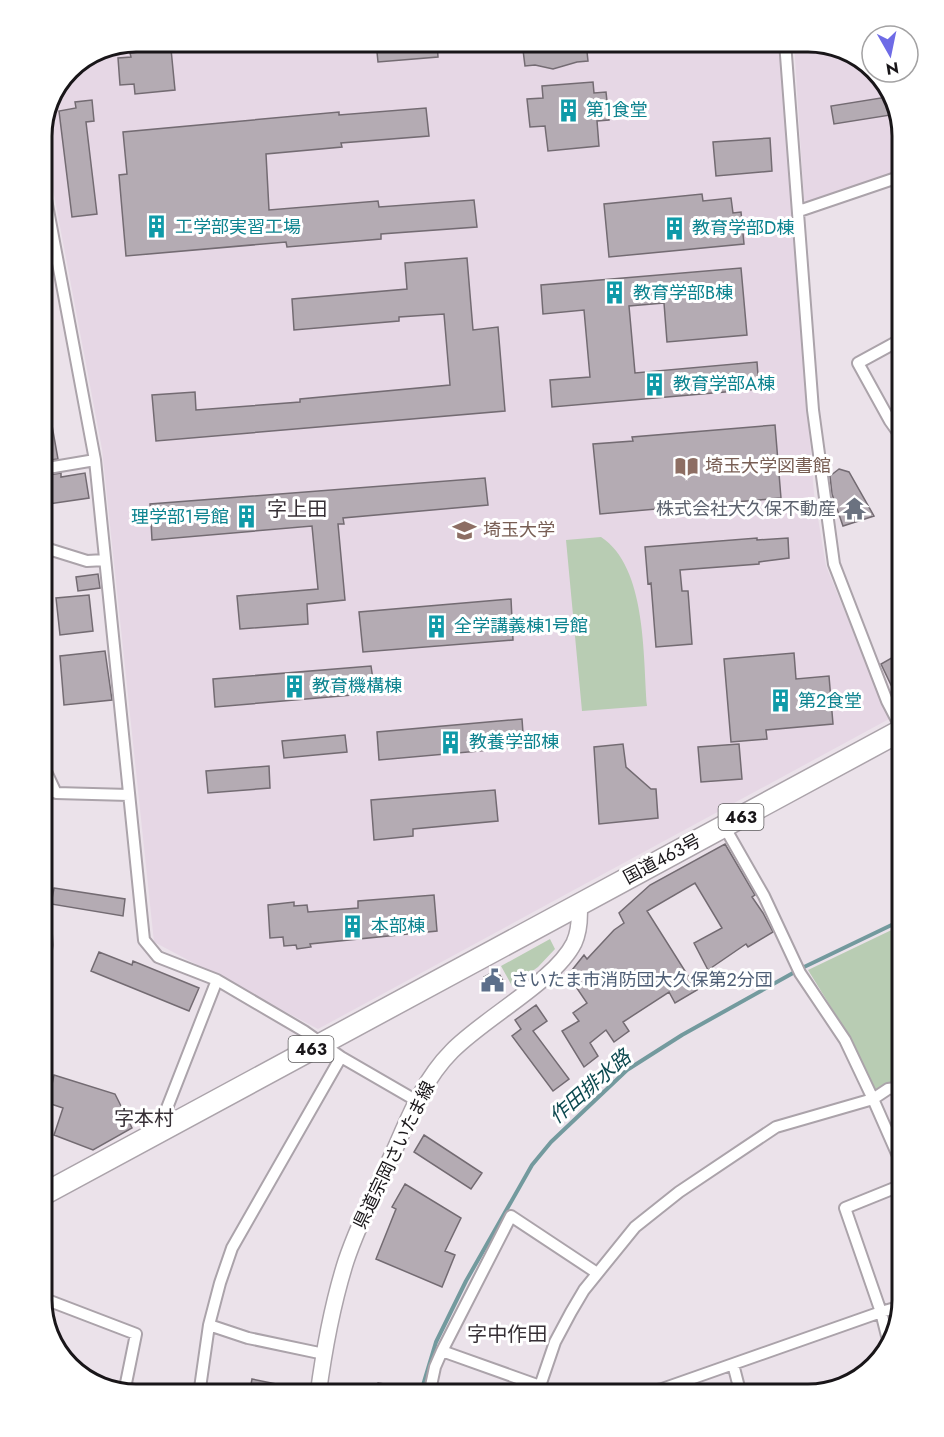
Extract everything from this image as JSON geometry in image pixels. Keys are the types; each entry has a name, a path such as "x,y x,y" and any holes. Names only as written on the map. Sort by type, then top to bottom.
{"highway":[{"name":"国道463号","path":"579,903 892,735"},
{"name":"463","path":"52,1190 579,903"}],"main road":[{"name":"県道宗岡さいたま線","path":"320,1384 332,1310 358,1228 417,1101 439,1066 465,1038 531,987 566,956 578,931 579,903"}],"street":[{"path":"786,53 813,410 834,564 892,711"},
{"path":"799,211 892,179"},
{"path":"53,250 95,460 144,940 158,957 217,980 417,1101"},
{"path":"892,344 858,363 892,424"},
{"path":"53,467 95,460"},
{"path":"53,551 87,561 105,560"},
{"path":"52,786 56,794 129,795"},
{"path":"724,826 764,896 798,970 845,1040 892,1142"},
{"path":"158,1133 217,980"},
{"path":"201,1384 209,1325 232,1248 341,1057"},
{"path":"542,1384 555,1342 579,1297 635,1227 679,1192 776,1127 873,1099 892,1088"},
{"path":"886,1331 845,1208 892,1189"},
{"path":"431,1384 442,1351 511,1216 597,1273"},
{"path":"52,1302 136,1334 126,1384"},
{"path":"683,1384 733,1364 891,1309"},
{"path":"209,1325 248,1338 324,1354"},
{"path":"442,1351 525,1384"},
{"path":"733,1364 738,1384"}],"shaded area":[{"name":"埼玉大学","path":"136,52 780,53 814,494 826,566 889,719 318,1029 154,942 102,449 53,189 55,115 70,85 94,64 109,57"},
{"path":"795,53 829,55 859,70 860,84 874,85 885,104 891,125 892,175 811,203 804,200"}],"green space":[{"path":"601,537 616,551 627,569 635,591 643,639 647,706 582,711 566,540"},
{"path":"892,930 892,1084 875,1090 850,1038 808,970"},
{"path":"550,939 555,949 538,967 512,986 501,966"}],"building":[{"path":"171,52 175,90 135,94 134,84 120,85 118,58 131,57 130,53"},
{"path":"377,52 438,52 438,57 378,62"},
{"path":"523,53 587,53 588,61 553,69 535,65 525,66"},
{"name":"第1食堂","path":"593,82 594,93 606,92 609,120 597,121 599,146 548,151 545,126 530,127 527,99 543,98 542,86"},
{"path":"882,98 889,115 834,124 831,106"},
{"path":"92,100 94,121 86,122 97,214 72,217 59,111 76,108 75,102"},
{"path":"426,108 429,136 341,143 342,147 266,154 269,210 378,201 379,207 474,200 477,227 381,234 381,239 287,247 286,242 126,256 119,175 127,174 123,132 339,112 339,115"},
{"path":"770,138 772,171 716,176 713,142"},
{"name":"教育学部D棟","path":"702,194 703,201 731,198 733,213 741,212 744,244 609,257 604,204"},
{"path":"467,258 473,330 498,327 505,411 156,441 152,395 195,392 196,410 300,402 300,399 450,385 444,314 399,317 399,321 294,330 292,299 407,289 405,263"},
{"path":"741,268 747,335 667,342 664,303 629,306 635,373 757,362 759,389 552,407 550,380 590,377 584,310 543,314 541,285"},
{"name":"埼玉大学図書館","path":"775,425 781,498 600,514 593,444 633,441 632,437"},
{"path":"53,430 58,459 53,460"},
{"name":"株式会社大久保不動産","path":"839,469 849,472 874,516 843,526 832,494 830,476"},
{"path":"61,473 61,477 85,473 89,498 53,503 53,474"},
{"path":"485,478 488,505 343,518 344,524 338,524 345,600 307,604 308,624 240,629 237,596 318,589 312,526 152,540 150,504"},
{"path":"757,538 757,540 788,538 789,558 759,562 759,564 680,570 682,591 688,591 692,644 656,647 651,583 648,584 645,547"},
{"path":"98,574 100,588 78,591 76,577"},
{"path":"89,595 93,631 60,635 56,598"},
{"name":"全学講義棟1号館","path":"511,599 513,640 363,652 359,612"},
{"path":"105,651 112,700 64,705 60,656"},
{"name":"第2食堂","path":"794,653 796,679 829,676 833,724 766,730 767,739 731,742 724,659"},
{"path":"892,658 892,687 881,664"},
{"name":"教育機構棟","path":"371,666 375,693 215,707 213,679"},
{"name":"教養学部棟","path":"522,719 524,747 379,760 377,732"},
{"path":"345,735 347,752 284,758 282,741"},
{"path":"623,744 626,767 651,789 656,789 658,818 599,824 594,747"},
{"path":"739,744 742,779 701,782 698,747"},
{"path":"269,766 270,788 208,793 206,771"},
{"path":"495,790 498,821 413,829 413,836 374,840 371,800"},
{"path":"725,844 755,895 752,897 773,932 748,947 746,944 708,970 694,943 722,928 695,883 647,911 697,990 675,1003 669,992 623,1022 629,1031 614,1042 606,1030 590,1043 598,1056 584,1067 562,1031 579,1021 573,1013 587,1003 568,975 584,955 587,959 614,930 624,923 619,913 650,885"},
{"path":"54,888 125,899 123,916 52,904"},
{"name":"本部棟","path":"434,895 437,931 310,944 311,947 297,949 296,945 284,946 283,937 270,938 268,905 294,902 294,906 307,905 308,912 358,908 358,901"},
{"path":"99,952 132,965 133,961 199,988 189,1011 91,971"},
{"path":"497,970 503,981 490,988 484,977"},
{"path":"536,1005 547,1021 533,1031 569,1079 553,1091 512,1036 521,1029 515,1020"},
{"path":"54,1075 115,1094 132,1128 93,1150 54,1135 63,1108 52,1104"},
{"path":"424,1135 482,1173 471,1189 414,1152"},
{"path":"405,1184 461,1218 445,1251 455,1255 442,1287 376,1259 396,1209 392,1207"},
{"path":"252,1379 277,1384 251,1384"}],"waterway":[{"name":"作田排水路","path":"423,1384 436,1342 466,1281 532,1165 551,1142 627,1070 682,1035 802,968 892,925"}],"place":[{"name":"第1食堂","path":"568,110"},
{"name":"工学部実習工場","path":"157,227"},
{"name":"教育学部D棟","path":"674,228"},
{"name":"教育学部B棟","path":"615,293"},
{"name":"教育学部A棟","path":"655,384"},
{"name":"埼玉大学図書館","path":"687,466"},
{"name":"株式会社大久保不動産","path":"854,509"},
{"name":"理学部1号館","path":"247,517"},
{"name":"埼玉大学","path":"465,530"},
{"name":"全学講義棟1号館","path":"436,626"},
{"name":"教育機構棟","path":"294,686"},
{"name":"第2食堂","path":"780,701"},
{"name":"教養学部棟","path":"451,742"},
{"name":"本部棟","path":"353,926"},
{"name":"さいたま市消防団大久保第2分団","path":"493,980"}],"district":[{"name":"字上田","path":"297,509"},
{"name":"字本村","path":"144,1118"},
{"name":"字中作田","path":"507,1334"}]}
